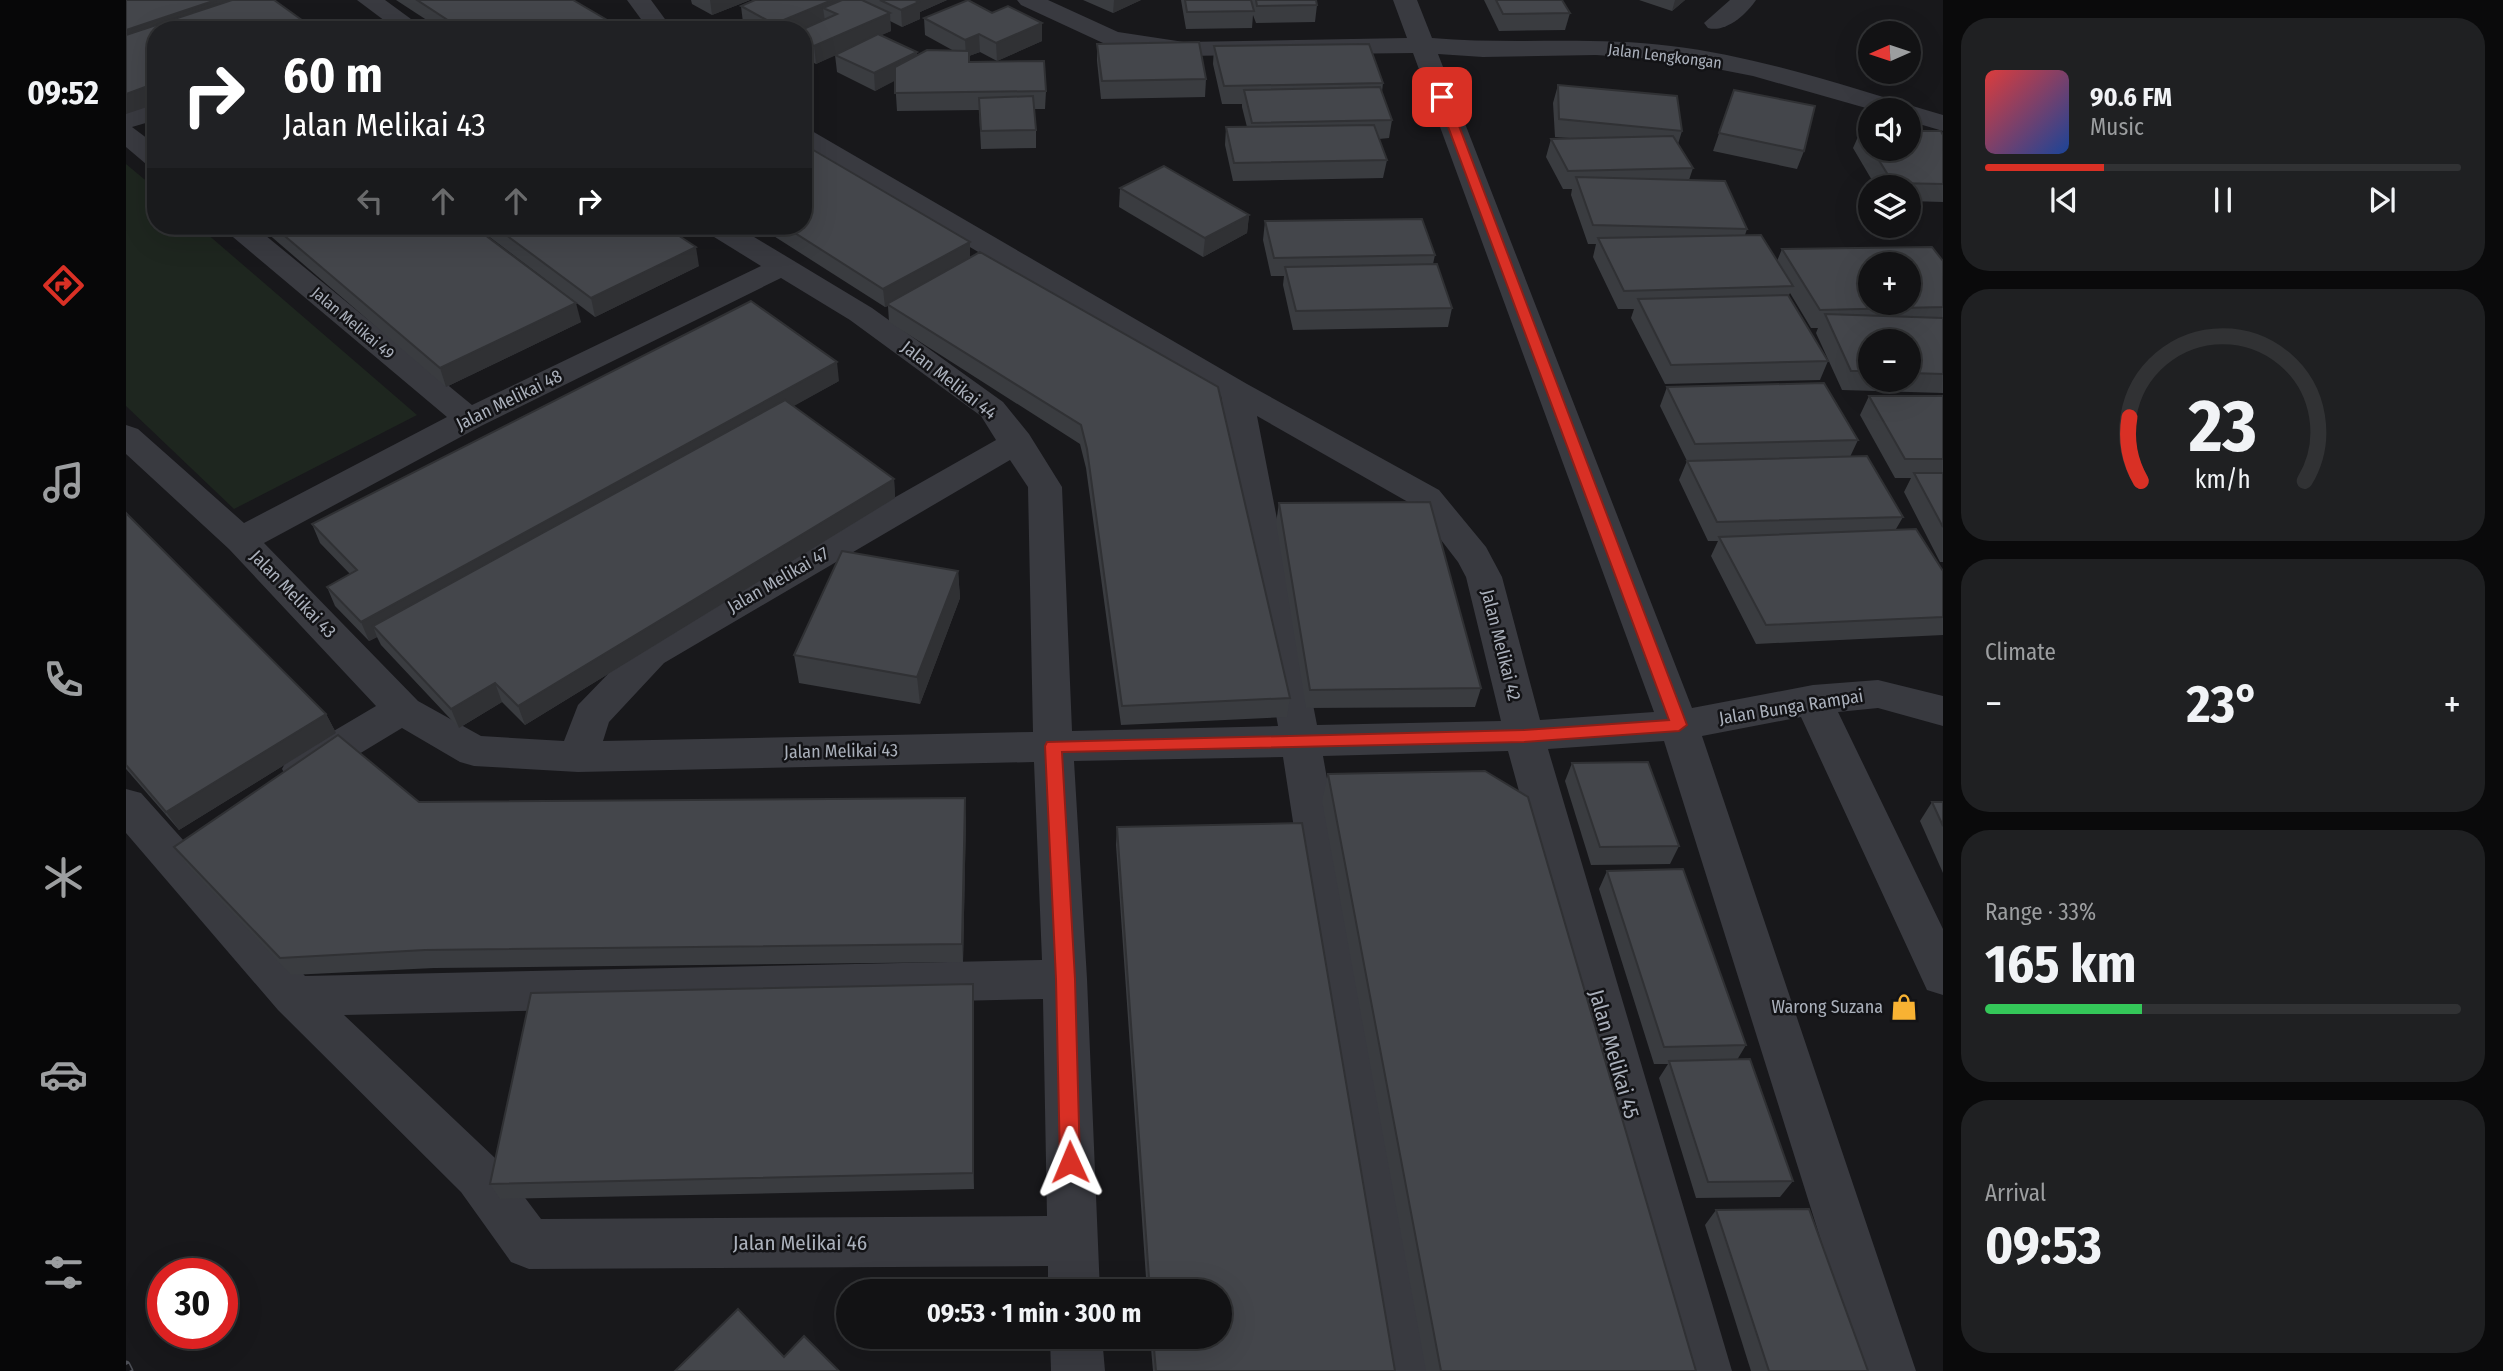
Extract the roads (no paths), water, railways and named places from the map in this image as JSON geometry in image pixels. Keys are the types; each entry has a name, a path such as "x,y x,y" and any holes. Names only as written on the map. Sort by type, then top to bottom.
{"street":[{"path":"369,0 393,21"},
{"path":"639,0 654,21"},
{"name":"Jalan Lengkongan","path":"1029,0 1112,38 1184,49 1423,45 1483,50 1596,48 1671,53 1756,69 1859,98"},
{"path":"1405,0 1679,725 1889,1371"},
{"path":"1716,23 1744,0"},
{"path":"126,121 147,114"},
{"path":"1921,117 1943,123"},
{"path":"126,134 147,151"},
{"name":"Jalan Melikai 42","path":"812,143 992,261 1236,391 1427,498 1473,556 1484,577 1524,736"},
{"name":"Jalan Melikai 49","path":"248,235 469,419"},
{"name":"Jalan Melikai 44","path":"730,235 781,267 887,318 992,409 1017,442 1045,487 1053,746"},
{"name":"Jalan Melikai 48","path":"241,540 469,419 781,267"},
{"path":"1236,391 1300,740 1405,1371"},
{"name":"Jalan Melikai 43","path":"126,436 241,540 402,709 474,751 578,757 1524,736 1679,725"},
{"name":"Jalan Melikai 47","path":"578,757 592,715 651,653 1017,442"},
{"name":"Jalan Bunga Rampai","path":"1679,725 1813,700 1878,694 1943,711"},
{"path":"1813,700 1943,976"},
{"path":"271,787 402,709"},
{"name":"Jalan Melikai 45","path":"1524,736 1705,1371"},
{"path":"1053,746 1065,979 1073,1279"},
{"path":"126,805 182,840 294,996 1065,979"},
{"name":"Jalan Melikai 46","path":"294,996 478,1175 529,1244 1072,1241"},
{"path":"1077,1349 1078,1371"}],"railway":[{"path":"126,1365 129,1371"}],"place":[{"name":"Warong Suzana","path":"1904,1007"}]}
